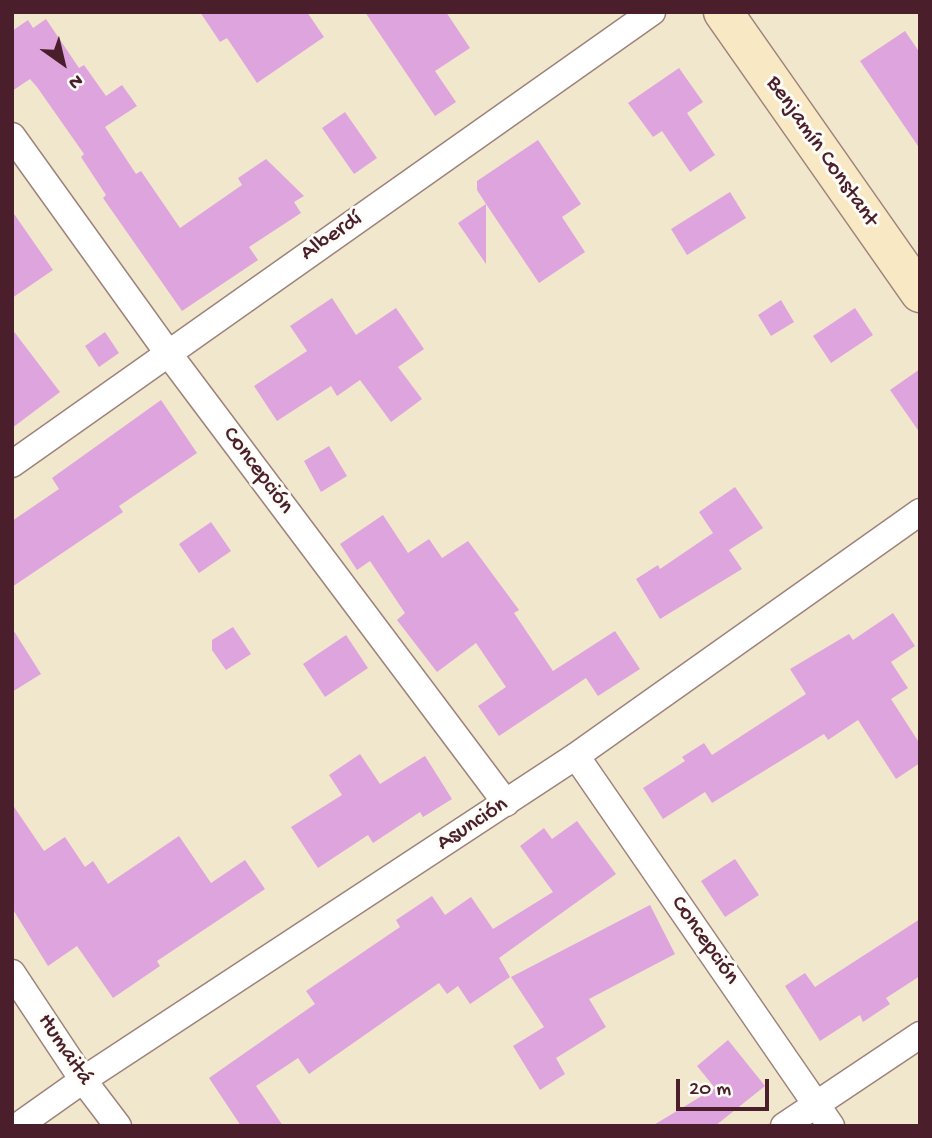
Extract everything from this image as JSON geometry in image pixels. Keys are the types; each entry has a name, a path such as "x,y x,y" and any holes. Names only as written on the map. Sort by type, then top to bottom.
{"street":[{"name":"Alberdí","path":"12,464 652,12"},
{"name":"Benjamín Constant","path":"723,12 920,293"},
{"name":"Concepción","path":"12,136 168,353 506,803"},
{"name":"Asunción","path":"18,1126 83,1080 576,756 920,512"},
{"name":"Concepción","path":"576,756 831,1126"},
{"name":"Humaitá","path":"12,973 83,1080 118,1126"},
{"path":"784,1126 920,1035"}],"building":[{"path":"200,12 307,12 324,37 257,83 227,38 220,42"},
{"path":"365,12 446,12 470,48 435,71 456,102 435,116"},
{"path":"46,19 79,68 84,65 106,96 122,85 137,106 105,127 136,174 141,171 180,228 242,185 238,178 266,159 304,196 294,202 301,213 249,247 258,260 182,311 103,198 106,195 81,157 84,154 37,87 30,79 12,91 12,31 28,20 33,28"},
{"path":"905,31 920,53 920,149 860,61"},
{"path":"679,68 703,102 687,113 715,155 690,172 662,131 653,137 628,103"},
{"path":"345,112 377,158 354,174 322,128"},
{"path":"538,140 581,204 562,217 585,252 539,283 477,190 477,181"},
{"path":"730,192 746,218 687,255 671,229"},
{"path":"486,204 486,264 458,223"},
{"path":"12,211 53,270 12,298"},
{"path":"332,298 356,335 396,308 424,349 398,367 422,399 391,422 360,380 337,396 331,386 277,421 254,386 307,351 290,326"},
{"path":"781,300 794,322 771,336 758,315"},
{"path":"855,308 873,335 831,363 813,336"},
{"path":"12,329 60,392 12,428"},
{"path":"105,332 119,353 99,367 85,346"},
{"path":"920,369 920,433 890,390"},
{"path":"161,400 197,453 119,506 123,512 12,587 12,521 59,489 52,478"},
{"path":"329,446 347,476 321,492 304,461"},
{"path":"735,487 763,528 729,550 742,569 660,619 636,579 658,565 660,569 713,533 699,512"},
{"path":"383,515 408,553 429,539 442,558 468,541 519,610 514,613 553,671 615,631 640,669 598,696 586,678 499,736 478,706 506,687 476,643 437,672 397,620 405,613 370,561 357,570 340,544"},
{"path":"211,522 231,551 199,573 179,544"},
{"path":"893,613 915,646 891,662 908,688 891,699 920,744 920,763 896,779 858,720 828,740 824,734 712,803 705,792 663,819 643,788 685,761 682,757 704,743 712,755 806,694 790,669 849,634 853,640"},
{"path":"233,627 251,654 226,670 212,650 212,640"},
{"path":"12,628 41,674 12,692"},
{"path":"346,635 368,668 325,697 303,664"},
{"path":"360,754 380,784 425,756 452,799 423,817 420,812 373,843 368,835 318,868 291,827 342,795 329,775"},
{"path":"12,804 44,851 65,837 85,867 93,861 108,884 179,836 211,883 245,860 265,889 157,961 160,966 113,998 77,946 48,966 12,908"},
{"path":"577,821 616,874 499,958 510,977 470,1004 458,986 447,994 439,983 309,1074 298,1058 256,1086 283,1126 241,1126 209,1078 315,1004 306,991 400,927 396,920 432,896 445,915 471,897 493,929 553,892 520,846 544,828 552,839"},
{"path":"735,859 759,895 725,917 701,881"},
{"path":"650,905 675,954 589,999 606,1027 556,1058 565,1074 540,1090 513,1046 544,1027 511,977"},
{"path":"920,919 920,976 886,998 890,1004 863,1022 860,1015 820,1041 785,986 805,973 815,987"},
{"path":"728,1040 765,1086 715,1126 652,1126 715,1088 697,1066"}]}
